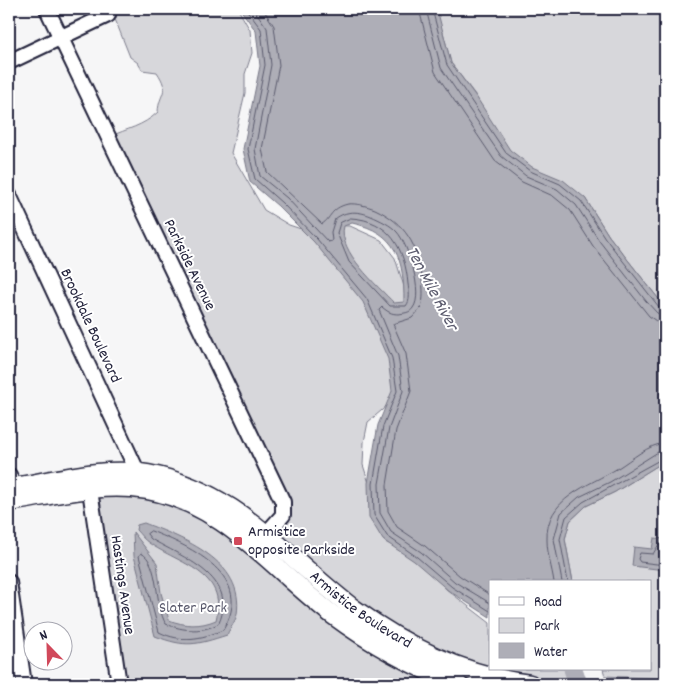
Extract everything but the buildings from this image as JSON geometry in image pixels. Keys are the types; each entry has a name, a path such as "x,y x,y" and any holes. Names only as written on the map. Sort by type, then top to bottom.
{"main road":[{"name":"Armistice Boulevard","path":"10,488 95,474 138,473 169,480 219,500 266,534 353,608 408,643 433,656 480,673 530,684"},
{"name":"Armistice Boulevard","path":"10,488 90,490 115,488 146,490 199,508 234,529 332,614 378,646 458,684"}],"street":[{"name":"Parkside Avenue","path":"47,9 283,502 283,515 266,534"},
{"path":"9,62 108,15"},
{"name":"Brookdale Boulevard","path":"9,195 138,473"},
{"name":"Hastings Avenue","path":"90,490 119,684"},
{"path":"9,582 24,684"}],"green space":[{"name":"Slater Park","path":"111,9 238,9 250,30 252,53 245,74 245,93 231,153 264,210 289,225 301,229 325,225 350,226 381,240 395,258 408,299 402,393 368,422 364,442 363,465 370,486 370,512 385,542 421,560 446,589 489,622 489,670 571,670 577,678 577,684 122,684 93,495 126,492 191,510 246,546 284,509 109,137 140,124 158,112 164,89 161,79 157,72 142,70 138,63 130,57"},
{"path":"432,9 665,9 665,307 609,236 585,198 533,211 476,96 451,63 443,32"},
{"path":"665,461 665,679 605,676 603,670 652,670 652,580 573,580 565,539 570,521 586,506 615,492"}],"water":[{"path":"240,9 437,9 451,63 477,98 510,150 532,167 563,180 585,198 609,236 665,307 665,461 615,492 586,506 570,521 565,539 573,580 489,580 489,616 449,591 414,561 383,540 369,517 368,483 378,425 392,391 388,359 363,302 314,242 278,206 250,182 243,149 260,66 256,31","holes":["352,223 379,233 395,250 399,261 404,287 404,302 394,303 369,278 353,257 343,236 344,226"]},
{"path":"144,523 193,544 221,566 231,580 237,595 237,614 227,635 191,644 183,644 155,636 134,556 133,532 157,563 161,593 169,620 180,624 204,624 216,620 218,604 215,591 208,580 198,571 147,542 142,537 136,530 137,525"},
{"path":"654,538 665,539 665,570 632,566 634,547 652,549"}],"waterway":[{"name":"Ten Mile River","path":"573,670 578,684"}],"place":[{"name":"Armistice opposite Parkside","path":"238,541"}]}
